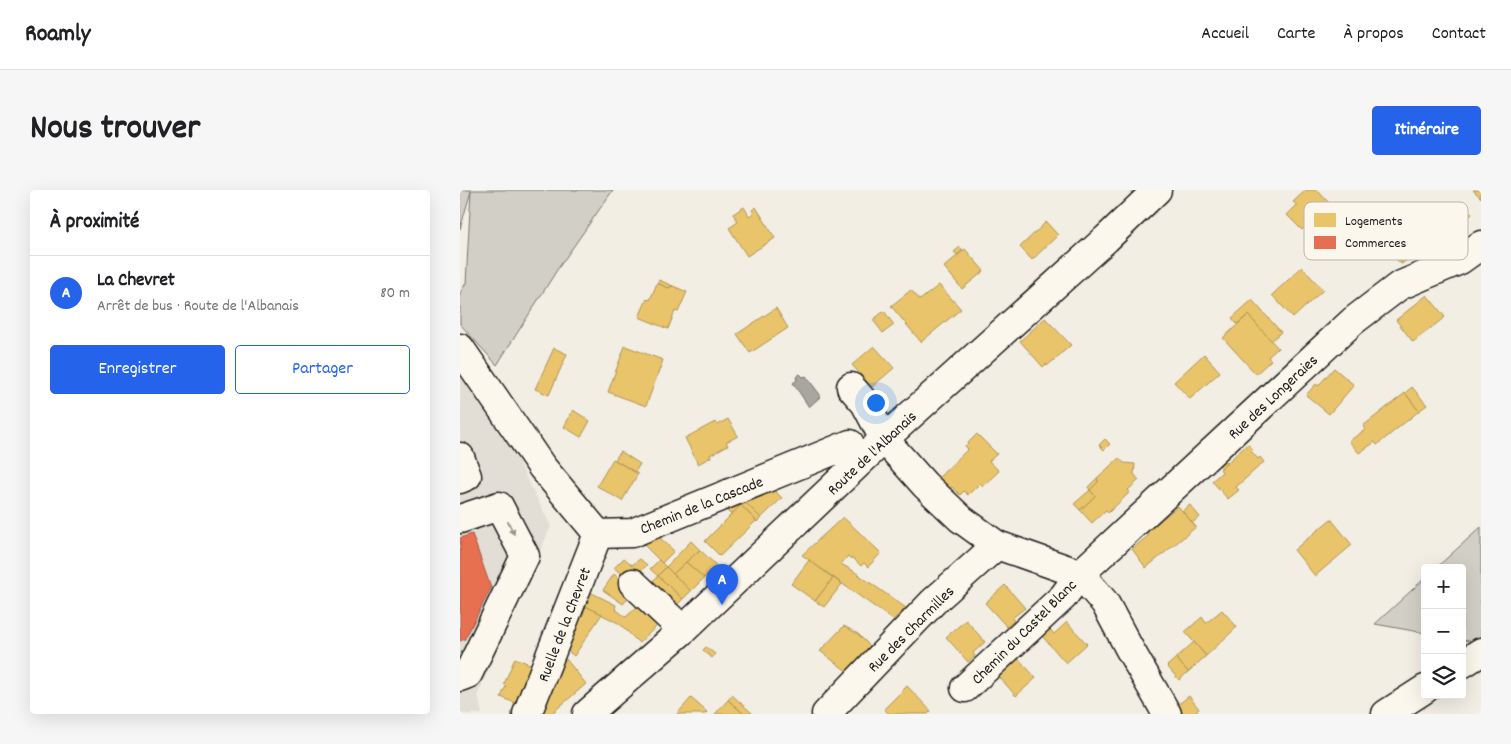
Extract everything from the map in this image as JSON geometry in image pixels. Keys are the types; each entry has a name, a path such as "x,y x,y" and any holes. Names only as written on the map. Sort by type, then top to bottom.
{"street":[{"name":"Route de l'Albanais","path":"587,714 683,630 884,438 1157,190"},
{"name":"Rue des Longeraies","path":"1468,254 1481,245"},
{"name":"Rue des Longeraies","path":"1080,574 1353,321 1399,286 1460,260"},
{"path":"460,348 542,468 598,534"},
{"path":"851,387 865,403 884,438 925,485 961,519 997,545 1080,574 1105,603 1167,714"},
{"name":"Chemin de la Cascade","path":"598,534 632,533 850,444"},
{"path":"460,458 467,476 460,478"},
{"path":"460,519 499,506 525,556 464,676"},
{"name":"Ruelle de la Chevret","path":"528,714 598,534"},
{"name":"Rue des Charmilles","path":"826,714 933,602 997,545"},
{"name":"Chemin du Castel Blanc","path":"965,688 1063,596 1080,574"},
{"path":"634,583 683,630"},
{"path":"1466,661 1481,652"},
{"path":"1386,714 1421,692"}],"shaded area":[{"path":"460,190 613,190 557,270 497,365 460,324 460,293 466,283 471,191 460,229"},
{"path":"460,372 498,421 551,526 478,694 482,714 460,714"},
{"path":"800,374 803,377 806,376 821,396 809,407 793,383"},
{"path":"1481,527 1481,639 1476,642 1466,641 1466,564 1440,564"},
{"path":"1421,582 1421,632 1375,624"}],"building: Logements":[{"path":"1306,190 1317,190 1328,202 1304,202 1304,228 1302,230 1287,215 1297,205 1293,202"},
{"path":"1473,190 1481,190 1481,198"},
{"path":"744,207 749,216 754,213 752,210 756,207 775,238 747,256 729,228 738,222 733,214"},
{"path":"1468,210 1472,214 1468,218"},
{"path":"1046,222 1058,235 1032,260 1020,247"},
{"path":"960,247 963,250 957,255 954,252"},
{"path":"965,249 984,271 962,289 944,267"},
{"path":"1302,267 1323,290 1293,318 1272,295"},
{"path":"659,280 673,286 668,288 657,283"},
{"path":"657,283 668,288 673,286 687,292 678,312 675,311 668,329 639,317 647,299 650,300"},
{"path":"939,285 961,309 921,342 891,306 911,290 920,300"},
{"path":"1427,295 1445,317 1413,342 1396,320"},
{"path":"1252,300 1281,332 1271,341 1248,315 1237,324 1232,318"},
{"path":"776,308 788,328 750,353 737,334"},
{"path":"884,311 894,325 883,333 873,320"},
{"path":"1248,315 1278,348 1268,357 1271,360 1256,374 1223,338"},
{"path":"1045,318 1071,345 1047,366 1046,364 1043,367 1020,341"},
{"path":"625,346 663,360 646,406 608,392"},
{"path":"874,346 894,368 872,387 852,365"},
{"path":"554,348 567,354 549,395 535,389"},
{"path":"1204,354 1220,372 1190,399 1174,382"},
{"path":"1334,368 1354,385 1329,414 1306,395 1316,384 1318,386"},
{"path":"1412,387 1427,405 1419,411 1405,393"},
{"path":"1405,393 1419,411 1377,445 1375,442 1359,453 1349,441 1365,430 1363,426"},
{"path":"573,410 590,421 581,437 564,427"},
{"path":"728,419 738,436 726,442 728,445 698,464 685,438 715,422 717,425"},
{"path":"977,434 997,454 989,461 999,471 983,486 980,483 968,495 964,491 960,495 952,487 946,493 935,481 968,449 965,446"},
{"path":"1105,439 1110,444 1104,450 1099,445"},
{"path":"1248,444 1258,459 1260,457 1264,462 1236,487 1239,490 1228,499 1212,481 1222,472 1220,469"},
{"path":"620,451 640,464 635,472 615,460"},
{"path":"1119,458 1124,463 1135,464 1134,474 1139,480 1128,490 1130,492 1108,513 1106,510 1092,523 1080,510 1095,496 1090,490 1098,482 1097,478"},
{"path":"1222,458 1227,463 1222,468 1217,463"},
{"path":"613,459 638,474 622,501 597,486"},
{"path":"1097,478 1098,482 1090,490 1088,487"},
{"path":"768,484 782,498 761,518 740,497"},
{"path":"1090,490 1095,496 1080,510 1074,504"},
{"path":"740,497 761,518 757,522 741,505 731,515 723,506"},
{"path":"741,505 756,521 720,556 705,541"},
{"path":"1190,505 1200,517 1192,523 1182,511"},
{"path":"1178,506 1196,527 1146,568 1132,549 1149,535 1147,532"},
{"path":"843,517 881,553 868,567 864,563 861,566 852,557 851,559 848,556 841,564 906,608 893,620 802,555"},
{"path":"1331,519 1352,545 1315,576 1294,550"},
{"path":"658,536 674,551 662,563 642,543"},
{"path":"691,541 700,550 673,574 666,567"},
{"path":"700,550 716,565 704,578 686,562"},
{"path":"624,558 632,565 640,559 647,565 630,581 614,568"},
{"path":"659,560 666,567 658,576 650,569"},
{"path":"809,560 833,578 815,601 791,584"},
{"path":"686,562 704,578 691,591 673,574"},
{"path":"666,567 691,591 683,599 658,576"},
{"path":"614,574 634,592 623,604 603,590"},
{"path":"658,576 683,599 673,609 647,586"},
{"path":"833,578 842,584 824,607 815,601"},
{"path":"1005,585 1025,608 1012,618 1014,621 1007,627 985,603"},
{"path":"590,592 616,605 615,609 626,617 642,602 662,621 639,643 620,624 583,605"},
{"path":"583,605 602,614 574,656 558,643"},
{"path":"1222,610 1237,627 1206,656 1185,632 1202,617 1206,623"},
{"path":"966,620 985,642 973,653 975,656 968,662 946,637"},
{"path":"1067,622 1087,644 1066,663 1042,636 1050,629 1054,634"},
{"path":"844,626 858,634 870,646 848,672 820,651"},
{"path":"1194,642 1206,656 1188,672 1176,658"},
{"path":"706,647 715,654 712,658 703,650"},
{"path":"1016,656 1036,678 1016,696 994,671"},
{"path":"515,658 532,665 517,704 501,697 506,686 504,684"},
{"path":"1176,658 1188,672 1179,680 1167,666"},
{"path":"566,659 586,684 551,714 544,714 534,707 550,675"},
{"path":"907,686 931,711 928,714 889,714 884,709"},
{"path":"732,695 753,714 744,714 728,700"},
{"path":"1189,696 1199,709 1192,714 1183,714 1176,706"},
{"path":"691,698 707,712 705,714 677,714"},
{"path":"728,700 744,714 715,714"}],"building: Commerces":[{"path":"472,534 491,588 465,639 460,641 460,538"}],"place":[{"name":"La Chevret","path":"722,605"}]}
